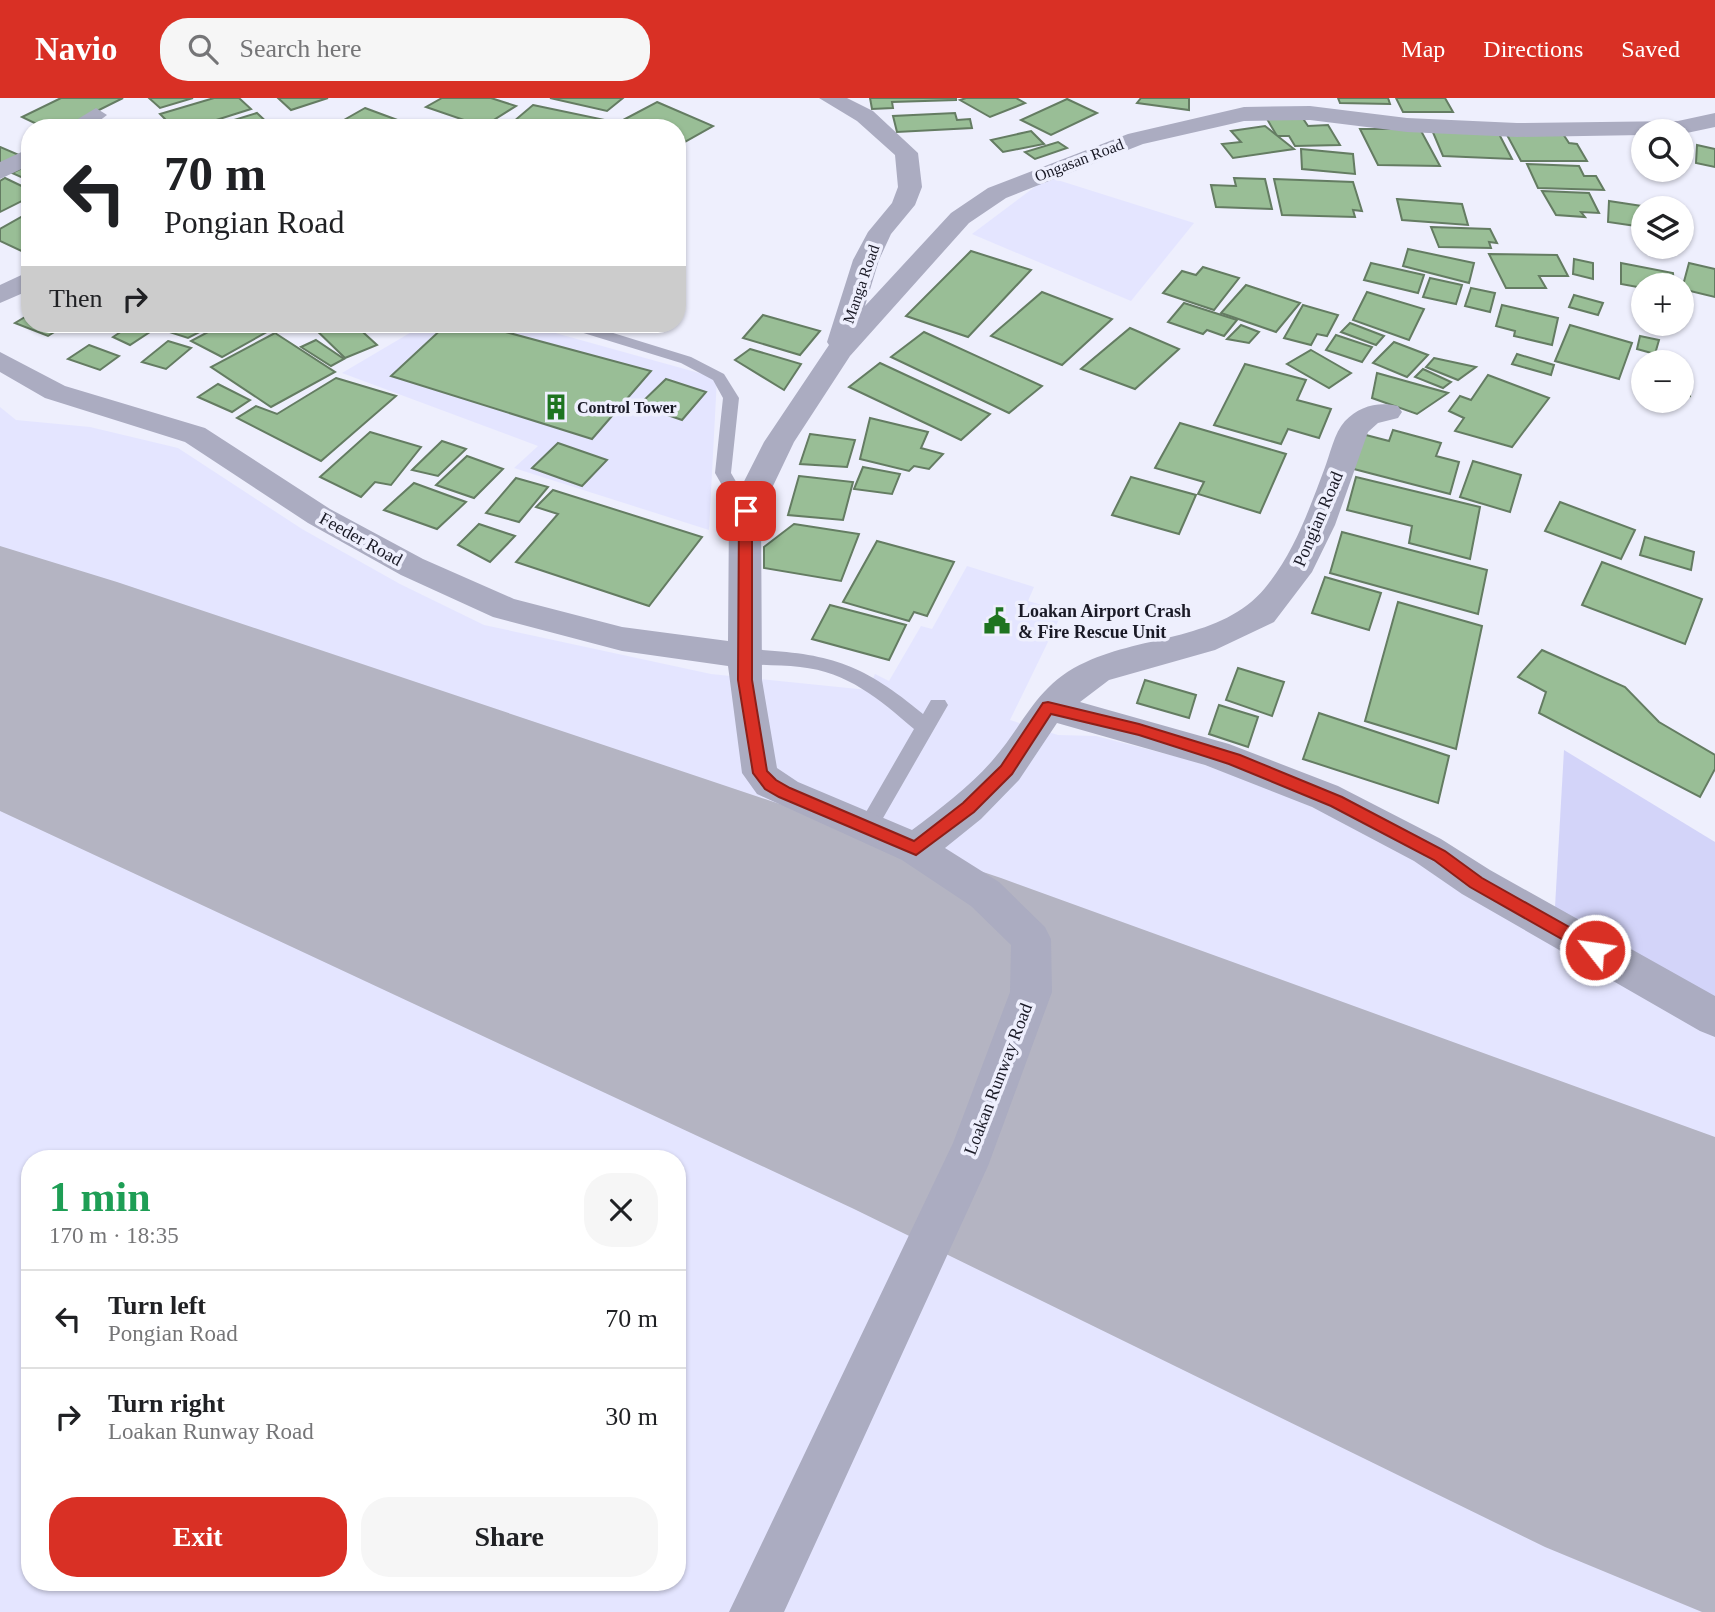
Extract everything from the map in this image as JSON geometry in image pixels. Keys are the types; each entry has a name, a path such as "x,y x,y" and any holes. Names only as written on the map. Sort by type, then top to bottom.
{"street":[{"name":"Manga Road","path":"830,98 865,116 906,153 910,187 903,205 880,232 866,260 839,351"},
{"name":"Ongasan Road","path":"746,656 746,511 779,442 839,351 960,218 997,193 1101,150 1179,127 1244,114 1278,112 1407,125 1517,130 1678,128 1715,120"},
{"path":"89,119 96,115"},
{"path":"0,172 21,160"},
{"path":"0,295 21,284"},
{"name":"Feeder Road","path":"0,360 55,392 195,435 319,516 412,567 505,609 622,639 746,656"},
{"name":"Pongian Road","path":"916,849 968,808 1006,770 1048,707 1097,671 1203,641 1262,614 1297,572 1319,525 1355,428 1369,415 1388,412"},
{"name":"Loakan Runway Road","path":"746,656 745,680 760,773 770,785 916,849 985,894 1031,939 1031,992 972,1151 756,1612"},
{"path":"1048,707 1139,729 1234,760 1336,802 1439,856 1476,883 1715,1018"}],"lane":[{"path":"598,333 686,360 719,377 731,398 723,473 746,511"},
{"path":"746,656 805,659 854,674 887,695 925,727"},
{"path":"868,826 938,705"}],"shaded area":[{"path":"1048,177 1194,223 1131,301 972,234"},
{"path":"410,333 555,333 717,378 709,530 514,468 538,446 342,373"},
{"path":"0,407 16,420 90,427 178,448 302,529 400,584 484,625 711,674 868,690 875,674 889,681 921,626 932,629 967,566 1034,587 1028,601 1063,611 1010,720 1058,735 1096,736 1190,760 1274,790 1343,821 1418,859 1715,1037 1715,1612 0,1612"},
{"path":"1564,750 1715,842 1715,1037 1553,942"}],"building":[{"path":"61,98 123,98 81,119 22,117"},
{"path":"149,98 193,98 160,108"},
{"path":"214,98 239,98 251,109 219,119 165,119 160,114"},
{"path":"278,98 328,98 291,110"},
{"path":"442,98 491,98 516,106 495,119 461,119 426,107"},
{"path":"550,98 623,98 607,111"},
{"path":"870,98 956,100 892,102 893,108 872,109"},
{"path":"1016,98 1025,103 990,117 960,100"},
{"path":"1141,98 1189,98 1189,110 1137,103"},
{"path":"1338,98 1388,98 1390,104 1340,103"},
{"path":"1396,98 1445,98 1453,112 1403,112"},
{"path":"1067,99 1097,113 1051,135 1021,120"},
{"path":"657,102 713,126 686,141 686,119 625,119"},
{"path":"533,105 600,119 517,119"},
{"path":"365,108 395,119 346,119"},
{"path":"257,113 263,119 237,119"},
{"path":"955,113 957,120 970,119 972,128 897,132 893,116"},
{"path":"1302,117 1308,126 1328,125 1340,145 1295,146 1289,136 1277,136 1267,119"},
{"path":"1265,126 1294,149 1233,158 1222,144 1241,142 1231,131"},
{"path":"1360,129 1420,129 1440,166 1378,165"},
{"path":"1432,130 1498,132 1512,159 1443,156"},
{"path":"1031,131 1044,144 1003,152 991,140"},
{"path":"1506,133 1563,134 1569,143 1577,144 1587,161 1521,161"},
{"path":"1058,142 1067,148 1035,159 1025,152"},
{"path":"1697,145 1715,149 1715,167 1696,163"},
{"path":"0,147 19,155 0,164"},
{"path":"1301,149 1353,154 1355,174 1302,169"},
{"path":"1527,164 1579,166 1584,176 1596,176 1604,190 1538,188"},
{"path":"21,168 21,177 12,173"},
{"path":"5,178 21,186 21,202 0,212 0,181"},
{"path":"1234,178 1265,179 1272,209 1216,207 1211,185 1236,186"},
{"path":"1274,179 1353,182 1362,211 1353,210 1355,217 1282,215"},
{"path":"1542,191 1589,193 1599,213 1581,212 1585,217 1556,215"},
{"path":"1397,199 1462,204 1468,225 1402,220"},
{"path":"1609,201 1631,204 1631,225 1608,222"},
{"path":"21,217 21,251 0,241 0,229"},
{"path":"1431,227 1490,229 1497,243 1489,242 1491,248 1439,247"},
{"path":"1408,249 1474,263 1469,283 1403,266"},
{"path":"971,251 1031,270 968,337 906,316"},
{"path":"1489,254 1557,255 1568,276 1539,276 1546,288 1506,288"},
{"path":"1574,259 1593,263 1593,279 1573,274"},
{"path":"1371,263 1424,275 1418,293 1364,280"},
{"path":"1621,263 1673,273 1631,273 1631,286 1621,284"},
{"path":"1689,263 1715,269 1715,297 1694,292 1694,273 1686,273"},
{"path":"1203,267 1239,278 1214,310 1163,293 1182,271 1196,275"},
{"path":"1430,278 1462,285 1456,304 1423,297"},
{"path":"1246,285 1300,303 1276,332 1221,313"},
{"path":"1471,288 1495,293 1490,312 1465,306"},
{"path":"1042,292 1112,319 1062,365 991,336"},
{"path":"1367,292 1424,309 1409,340 1353,320"},
{"path":"1574,295 1603,303 1598,315 1569,307"},
{"path":"1184,303 1237,320 1224,336 1207,330 1203,334 1168,322"},
{"path":"1303,305 1338,315 1327,336 1317,334 1311,345 1284,338"},
{"path":"1502,305 1558,318 1552,345 1514,336 1515,331 1496,326"},
{"path":"763,315 820,331 800,355 743,338"},
{"path":"1350,323 1384,336 1376,345 1341,332"},
{"path":"1241,325 1259,332 1249,343 1227,339"},
{"path":"1570,325 1632,343 1619,379 1555,361"},
{"path":"1130,328 1179,349 1135,389 1081,369"},
{"path":"924,332 1042,386 1009,413 891,357"},
{"path":"119,333 148,333 130,345 113,337"},
{"path":"172,333 198,333 188,338"},
{"path":"206,333 265,333 222,357 191,341"},
{"path":"275,333 335,372 271,407 211,367"},
{"path":"319,333 364,333 377,345 345,358"},
{"name":"Control Tower","path":"437,333 510,333 651,371 592,439 391,376"},
{"path":"1336,335 1372,347 1362,362 1326,350"},
{"path":"1640,336 1659,340 1656,350 1637,349"},
{"path":"316,340 344,359 331,366 301,347"},
{"path":"168,341 191,348 166,369 142,362"},
{"path":"1394,342 1428,355 1407,377 1373,363"},
{"path":"89,345 119,356 100,370 68,359"},
{"path":"750,349 801,364 784,390 735,360"},
{"path":"1311,350 1351,373 1329,388 1287,364"},
{"path":"1517,354 1554,365 1551,375 1512,364"},
{"path":"1434,358 1476,367 1458,380 1426,367"},
{"path":"880,363 990,414 961,440 849,387"},
{"path":"1245,364 1306,380 1297,400 1331,409 1319,438 1288,429 1281,444 1214,425"},
{"path":"1423,369 1451,382 1443,388 1415,377"},
{"path":"1377,373 1448,393 1417,414 1372,398"},
{"path":"1488,375 1549,398 1512,447 1455,431 1464,418 1449,411 1460,396 1471,400"},
{"path":"336,378 396,396 321,461 237,418 256,406 277,414"},
{"path":"666,379 706,392 682,420 639,405"},
{"path":"218,384 250,400 232,412 198,397"},
{"path":"870,418 928,432 921,448 943,454 929,469 914,466 909,471 860,459"},
{"path":"1180,423 1286,454 1260,513 1198,494 1204,482 1155,468"},
{"path":"1393,430 1441,443 1436,456 1459,462 1450,494 1350,468 1362,434 1389,441"},
{"path":"370,432 421,447 391,485 375,482 361,497 320,477"},
{"path":"810,434 855,440 847,467 800,464"},
{"path":"442,441 466,449 438,476 412,470"},
{"path":"558,443 607,460 582,486 532,468"},
{"path":"467,456 503,469 474,498 436,485"},
{"path":"1473,461 1521,475 1510,512 1460,497"},
{"path":"863,467 900,474 892,494 854,489"},
{"path":"799,476 853,482 843,520 788,515"},
{"path":"1131,477 1196,495 1179,534 1112,515"},
{"path":"1356,477 1480,507 1470,559 1409,543 1412,526 1347,510"},
{"path":"516,478 548,487 519,522 486,513"},
{"path":"414,483 466,502 437,529 384,510"},
{"path":"553,490 702,537 649,606 516,562 558,514 536,507"},
{"path":"1560,502 1635,530 1621,559 1545,531"},
{"path":"479,524 515,536 490,562 458,545"},
{"path":"794,524 859,534 841,581 764,568 764,547"},
{"path":"1342,532 1487,570 1478,614 1330,573"},
{"path":"1645,537 1694,552 1691,570 1640,555"},
{"path":"877,541 954,562 927,616 914,612 909,621 843,602"},
{"path":"1602,562 1702,599 1685,644 1582,605"},
{"path":"1325,577 1381,593 1369,630 1312,613"},
{"path":"1398,602 1482,626 1456,749 1365,721"},
{"path":"830,605 906,625 889,660 812,639"},
{"path":"1542,650 1625,687 1659,722 1715,755 1715,769 1700,797 1539,713 1546,692 1518,677"},
{"path":"1238,668 1284,682 1272,716 1226,700"},
{"path":"1145,680 1196,695 1189,718 1137,703"},
{"path":"1219,705 1258,717 1248,747 1209,734"},
{"path":"1319,713 1449,756 1438,803 1303,759"}],"runway":[{"path":"0,669 1001,1072 1715,1377"}],"place":[{"name":"Control Tower","path":"556,407"},
{"name":"Loakan Airport Crash & Fire Rescue Unit","path":"997,621"}],"route":[{"path":"746,511 745,680 760,773 770,785 785,793 868,826 916,849 968,808 1006,770 1048,707 1139,729 1234,760 1336,802 1439,856 1476,883 1595,950"}]}
